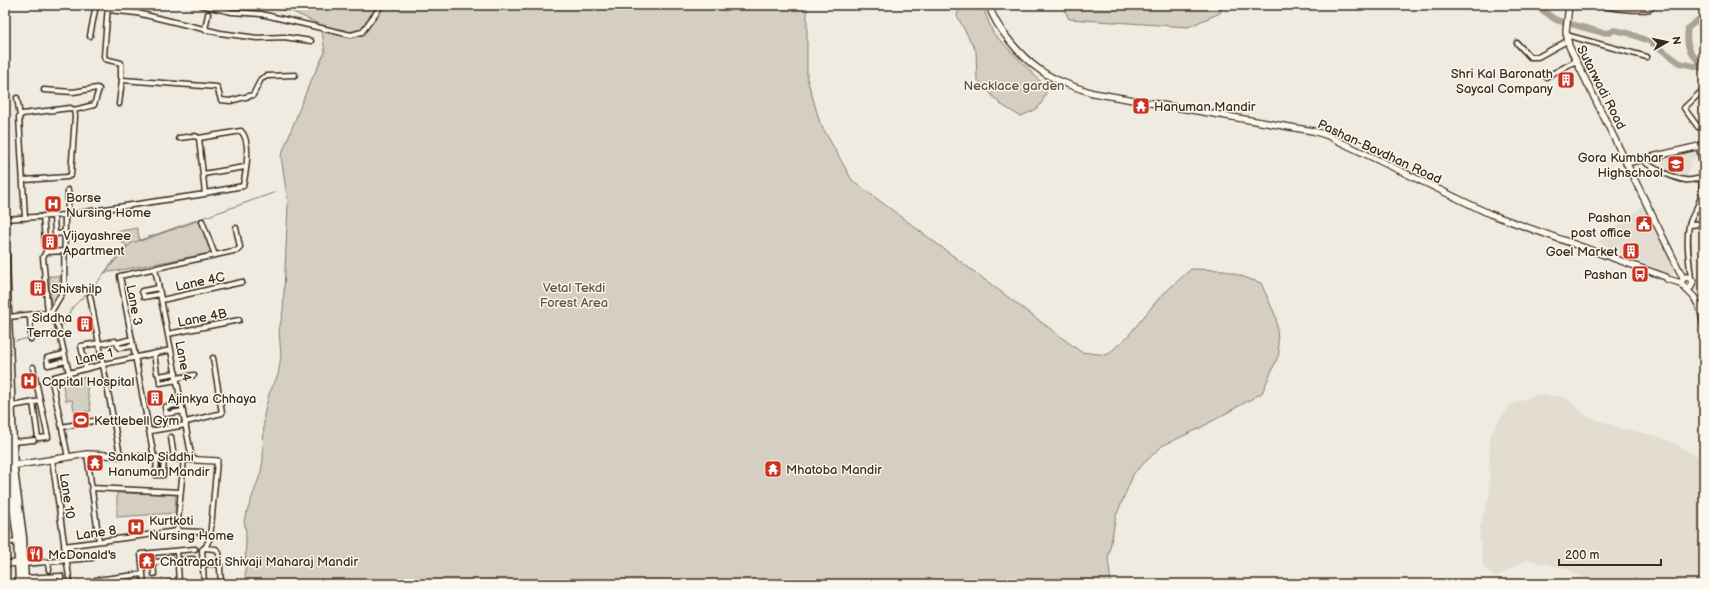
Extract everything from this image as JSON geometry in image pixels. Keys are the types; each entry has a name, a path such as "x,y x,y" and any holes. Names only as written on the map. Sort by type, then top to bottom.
{"main road":[{"name":"Pashan-Bavdhan Road","path":"989,5 999,26 1009,40 1040,70 1061,82 1093,93 1314,130 1490,214 1666,277 1685,279"},
{"name":"Sutarwadi Road","path":"1569,7 1566,33 1567,41 1629,164"},
{"path":"1629,164 1642,159 1702,145"},
{"path":"1629,164 1633,177 1685,279 1693,281 1690,287"},
{"path":"1629,164 1685,279 1683,287 1690,287"},
{"path":"5,236 7,309 9,317 7,337 8,370 12,406 13,442 11,466 21,563 19,584"},
{"path":"1690,287 1701,307 1704,324"},
{"path":"5,381 17,541 25,581"},
{"path":"11,466 87,454 184,458 217,461"},
{"path":"5,564 21,563"}],"street":[{"path":"90,36 96,5"},
{"path":"108,5 104,56 105,59 121,63 122,80 119,104"},
{"path":"201,5 232,12 261,14 350,35 362,32 379,9"},
{"path":"1602,5 1624,9 1646,10 1652,5"},
{"path":"108,10 136,13 205,30 257,38 284,36 311,40"},
{"path":"205,30 208,14"},
{"path":"1566,33 1647,57"},
{"path":"1517,43 1530,57 1538,57 1567,41"},
{"path":"1546,77 1576,61"},
{"path":"122,80 217,87 220,100 230,101 253,95 261,79 267,76 295,75"},
{"path":"20,116 70,108 74,110 94,106 99,89 97,88 73,92 44,90"},
{"path":"1704,90 1684,108 1698,127 1704,122"},
{"path":"17,98 20,116 25,218"},
{"path":"24,180 67,177 71,175 75,116 74,110"},
{"path":"5,219 67,215 205,194 243,186 248,144 241,131 199,138 195,136 179,138"},
{"path":"199,138 205,194"},
{"path":"1685,279 1689,226 1702,200 1702,145"},
{"path":"1642,159 1645,163 1652,167 1685,180 1701,178"},
{"path":"203,174 245,167"},
{"path":"9,317 49,312 64,290 68,190"},
{"path":"43,216 46,252 43,257 49,312 59,331 69,372"},
{"path":"54,216 55,234 66,233"},
{"path":"202,221 215,255"},
{"path":"1689,226 1704,224"},
{"name":"Lane 3","path":"164,457 163,475 156,474 155,457 132,346 120,276 239,249 236,228"},
{"path":"46,252 66,251"},
{"name":"Lane 4","path":"155,268 192,459"},
{"name":"Lane 4C","path":"162,300 242,282"},
{"path":"158,288 142,291 144,297 159,294"},
{"path":"90,296 120,455"},
{"path":"30,315 31,337"},
{"name":"Lane 4B","path":"168,334 239,320"},
{"path":"131,339 117,343 119,348 132,346"},
{"path":"86,368 81,346 114,341"},
{"name":"Lane 1","path":"68,457 52,380 56,376 69,372 172,350"},
{"path":"64,354 47,358 48,365 66,361"},
{"path":"154,354 158,374"},
{"path":"150,431 222,413 213,358"},
{"path":"32,402 38,438 48,437 33,367"},
{"path":"176,373 159,376 160,382 194,375"},
{"path":"12,406 40,401"},
{"path":"182,404 165,407 166,414 183,411"},
{"path":"62,427 94,421"},
{"path":"171,437 174,458"},
{"path":"13,442 34,440"},
{"path":"87,454 99,541"},
{"path":"177,531 184,458"},
{"name":"Lane 10","path":"52,459 70,584"},
{"path":"206,546 210,538 217,461"},
{"path":"92,488 180,492"},
{"name":"Lane 8","path":"64,546 177,531 201,532"},
{"path":"5,543 17,541"},
{"path":"204,584 202,550 204,548 218,550 221,584"},
{"path":"144,584 141,554 195,549"},
{"path":"161,584 179,582 178,551"},
{"path":"152,553 154,574"},
{"path":"21,563 92,558"},
{"path":"142,564 193,559"},
{"path":"48,562 49,570"},
{"path":"203,564 220,564"},
{"path":"96,580 143,574"},
{"path":"25,581 61,576 61,584"}],"shaded area":[{"name":"Gora Kumbhar Highschool","path":"1696,148 1698,156 1692,159 1686,177 1664,169 1659,157"},
{"path":"1645,204 1674,266 1674,273 1670,275 1598,242"},
{"path":"1536,394 1564,397 1589,417 1621,428 1661,437 1704,459 1704,584 1595,584 1565,568 1527,560 1495,577 1483,566 1479,529 1489,498 1490,436 1508,406"}],"green space":[{"name":"Vetal Tekdi Forest Area","path":"241,5 807,5 807,78 820,123 852,180 1081,352 1107,355 1128,336 1160,297 1191,269 1224,270 1261,283 1276,317 1279,354 1262,393 1200,428 1162,446 1134,473 1116,516 1108,558 1111,584 245,584 246,532 244,520 261,472 263,460 264,415 269,394 278,375 281,356 279,331 283,311 288,204 281,156 308,87 325,52 321,25 291,11"},
{"name":"Necklace garden","path":"960,5 982,5 993,33 1047,88 1041,104 1035,110 1020,116 1000,104 977,79 976,51 957,16"},
{"path":"1062,5 1223,5 1220,13 1188,27 1069,19"},
{"path":"197,221 200,223 211,248 211,253 105,273 127,246 113,236 115,232 137,228 140,241"},
{"path":"49,276 60,276 60,291 51,304"},
{"path":"85,377 91,411 75,414 72,400 66,401 62,382"},
{"path":"117,493 176,494 175,513 117,517"}],"waterway":[{"path":"1535,5 1556,20 1600,32 1609,33 1614,30 1628,33 1651,42 1680,63 1704,68"},
{"path":"1704,15 1688,28 1687,35 1688,45 1692,54 1704,66"},
{"path":"60,328 65,323 73,307 91,290 115,259 132,243 276,192"},
{"path":"32,337 57,330"},
{"path":"16,341 29,338"}],"place":[{"name":"Shri Kal Baronath Saycal Company","path":"1566,80"},
{"name":"Hanuman Mandir","path":"1141,106"},
{"name":"Gora Kumbhar Highschool","path":"1676,164"},
{"name":"Borse Nursing Home","path":"53,204"},
{"name":"Pashan post office","path":"1644,224"},
{"name":"Vijayashree Apartment","path":"50,242"},
{"name":"Goel Market","path":"1631,251"},
{"name":"Pashan","path":"1640,274"},
{"name":"Shivshilp","path":"38,288"},
{"name":"Siddha Terrace","path":"85,324"},
{"name":"Capital Hospital","path":"29,381"},
{"name":"Ajinkya Chhaya","path":"155,398"},
{"name":"Kettlebell Gym","path":"81,420"},
{"name":"Sankalp Siddhi Hanuman Mandir","path":"95,463"},
{"name":"Mhatoba Mandir","path":"773,469"},
{"name":"Kurtkoti Nursing Home","path":"136,527"},
{"name":"McDonald's","path":"35,554"},
{"name":"Chatrapati Shivaji Maharaj Mandir","path":"147,561"}]}
